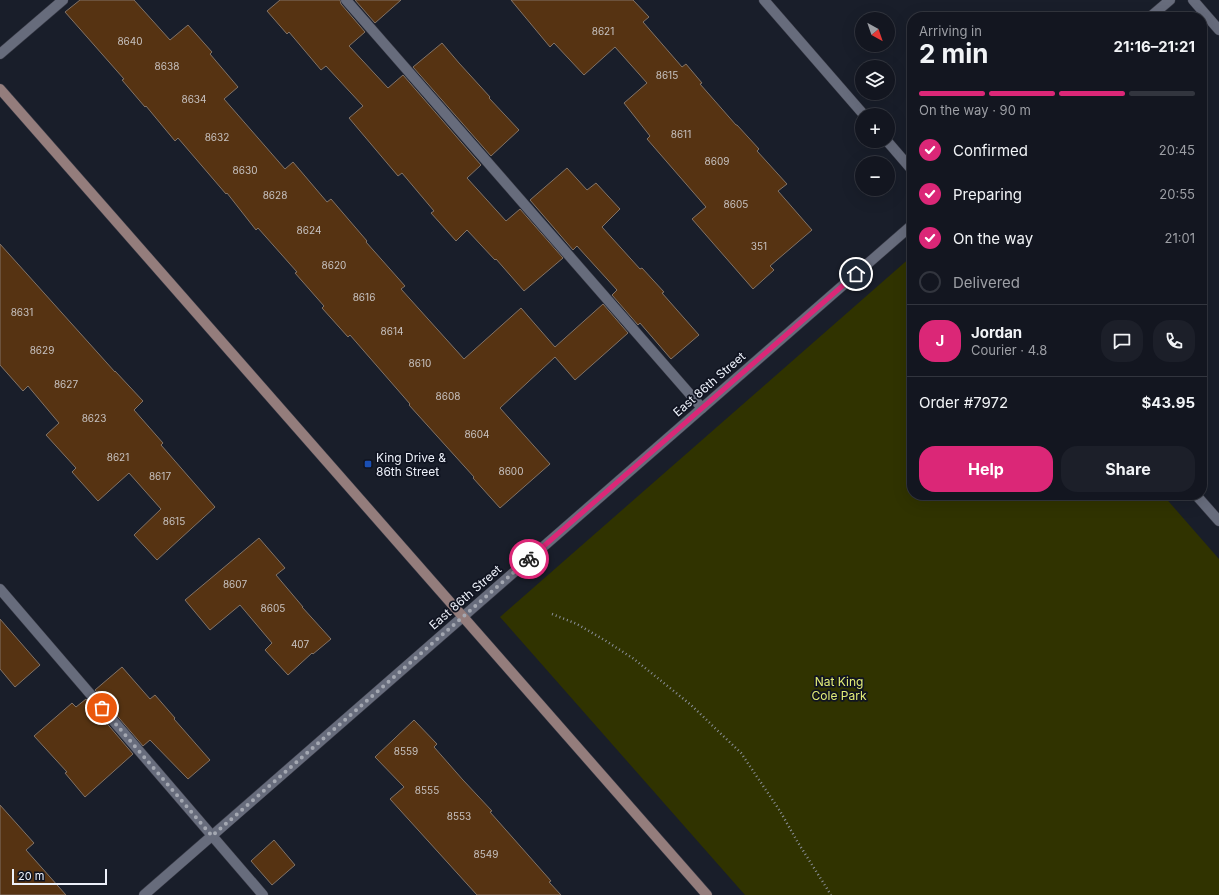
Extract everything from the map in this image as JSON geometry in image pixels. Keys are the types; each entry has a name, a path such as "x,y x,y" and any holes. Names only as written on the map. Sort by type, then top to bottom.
{"street":[{"path":"0,54 63,0"},
{"path":"346,0 702,408"},
{"path":"764,0 858,108"},
{"path":"1156,12 1170,0"},
{"path":"1193,0 1203,12"},
{"path":"1207,16 1219,30"},
{"path":"0,89 707,895"},
{"path":"893,148 907,164"},
{"name":"East 86th Street","path":"144,895 907,229"},
{"path":"1200,500 1219,521"},
{"path":"0,589 263,895"}],"path":[{"path":"552,614 577,624 634,659 691,705 741,753 780,811 831,895"}],"green space":[{"name":"Nat King Cole Park","path":"907,260 907,500 1167,500 1219,559 1219,895 745,895 500,617"}],"building":[{"path":"80,0 134,0 170,40 188,25 212,52 210,54 238,87 224,99 285,169 293,162 327,202 331,199 405,286 401,289 464,359 521,308 555,347 603,304 628,333 575,380 555,357 500,408 550,464 500,508 409,405 410,404 350,335 348,337 322,308 324,306 295,273 297,272 258,228 256,230 227,193 226,194 178,138 175,141 122,80 124,79 65,12"},
{"path":"280,0 340,0 341,4 365,32 349,46 388,88 403,75 481,165 467,178 506,221 520,209 563,258 524,291 496,259 495,260 467,230 456,241 431,213 434,211 402,173 398,176 349,118 363,106 326,66 321,70 289,32 287,34 267,11"},
{"path":"355,0 401,0 375,23"},
{"path":"511,0 633,0 649,17 643,22 682,67 686,64 702,83 700,84 759,149 757,151 787,184 778,191 812,230 770,266 774,270 753,289 692,219 706,207 647,139 650,136 624,103 647,83 615,47 584,75 554,43 550,47"},
{"path":"442,43 490,97 489,98 519,130 491,156 413,67"},
{"path":"567,168 587,190 596,183 620,209 602,227 640,269 642,268 664,292 662,293 699,335 671,359 640,323 638,325 612,295 617,290 577,246 573,250 530,200"},
{"path":"0,244 143,401 134,410 163,443 161,445 215,507 157,560 134,535 161,509 129,473 98,501 72,472 76,468 46,435 59,423 28,386 23,391 0,365"},
{"path":"259,538 285,568 276,575 331,639 313,654 312,653 288,675 265,650 272,643 240,605 210,630 185,600"},
{"path":"0,619 40,665 15,687 0,669"},
{"path":"122,667 150,699 155,695 210,760 188,779 150,740 143,746 95,690"},
{"path":"86,699 133,754 85,797 65,773 67,772 34,736 72,703 76,707"},
{"path":"414,720 437,744 434,747 492,811 490,812 551,881 549,882 561,895 477,895 390,799 404,787 375,757"},
{"path":"0,805 34,843 26,850 66,895 0,895"},
{"path":"274,840 295,865 272,885 251,861"}],"way so far":[{"path":"102,708 212,836 529,559"}],"place":[{"name":"King Drive & 86th Street","path":"368,464"}],"route":[{"path":"529,559 856,274"}]}
